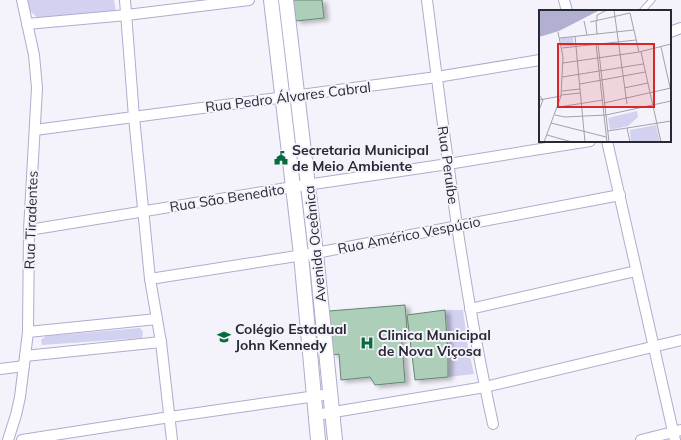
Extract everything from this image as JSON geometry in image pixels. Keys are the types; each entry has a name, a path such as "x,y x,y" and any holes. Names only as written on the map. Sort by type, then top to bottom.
{"street":[{"name":"Rua Tiradentes","path":"8,440 18,409 28,332 29,230 37,88 34,55 22,0"},
{"path":"125,0 134,116 150,279 161,342 172,440"},
{"path":"27,24 126,15 249,0"},
{"name":"Avenida Oceânica","path":"271,0 301,255 318,440"},
{"name":"Avenida Oceânica","path":"286,0 316,253 335,440"},
{"name":"Rua Peruíbe","path":"427,0 457,227 470,309 492,424"},
{"path":"564,0 567,10"},
{"path":"671,32 681,28"},
{"name":"Rua Pedro Álvares Cabral","path":"35,130 437,77 539,60"},
{"name":"Rua São Benedito","path":"29,230 584,142"},
{"path":"607,142 636,271 676,434 641,440"},
{"name":"Rua Américo Vespúcio","path":"150,279 316,253 620,195"},
{"path":"470,309 636,271"},
{"path":"28,332 157,319"},
{"path":"316,415 485,387 681,340"},
{"path":"0,369 25,361 161,342"},
{"path":"22,440 330,394"}],"lane":[{"path":"643,10 652,0"}],"shaded area":[{"path":"27,0 114,0 116,11 39,19 30,11"},
{"path":"445,310 463,310 468,347 474,374 448,377 450,349"},
{"path":"140,328 143,332 142,338 42,345 41,340 46,336"}],"building":[{"path":"293,0 322,0 324,18 296,21"},
{"name":"Clinica Municipal de Nova Viçosa","path":"405,305 407,331 401,331 405,382 375,385 370,377 341,380 339,354 333,355 329,311"},
{"path":"445,310 448,377 415,380 407,315"}],"place":[{"name":"Secretaria Municipal de Meio Ambiente","path":"281,158"},
{"name":"Colégio Estadual John Kennedy","path":"224,337"},
{"name":"Clinica Municipal de Nova Viçosa","path":"367,343"}]}
